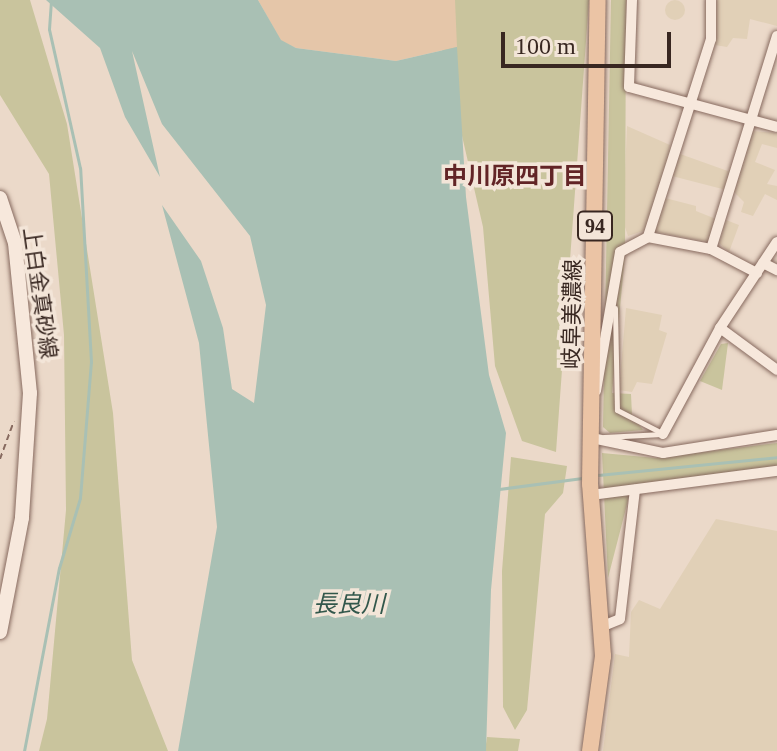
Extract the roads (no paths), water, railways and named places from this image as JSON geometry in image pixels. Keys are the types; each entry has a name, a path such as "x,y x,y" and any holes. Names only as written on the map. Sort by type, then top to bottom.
{"main road":[{"name":"岐阜美濃線","path":"591,489 598,0"},
{"name":"上白金真砂線","path":"0,632 22,518 30,393 15,243 1,203"},
{"name":"94","path":"590,751 603,626 591,489"}],"street":[{"path":"632,0 629,87 777,127"},
{"path":"648,237 711,39 711,0"},
{"path":"711,249 777,36"},
{"path":"593,403 604,367 607,306 615,287 620,252 648,237 711,249 760,268 777,270"},
{"path":"663,434 720,328 777,242"},
{"path":"720,328 777,370"},
{"path":"592,445 663,453 777,435"},
{"path":"591,489 635,490 777,471"},
{"path":"603,626 620,619 635,490"}],"lane":[{"path":"615,287 617,410 663,434"},
{"path":"592,445 663,434"}],"water":[{"name":"長良川","path":"46,0 258,0 281,40 296,48 396,61 457,47 466,197 489,375 506,433 491,590 486,751 178,751 217,527 199,343 162,205 201,261 223,328 232,389 254,403 266,305 250,236 162,124 132,51 160,177 125,117 100,48"}],"waterway":[{"path":"24,751 59,568 80,498 91,362 80,168 49,29 51,0"},
{"path":"598,475 777,457"},
{"path":"499,489 582,478"}],"district":[{"name":"中川原四丁目","path":"515,177"}]}
